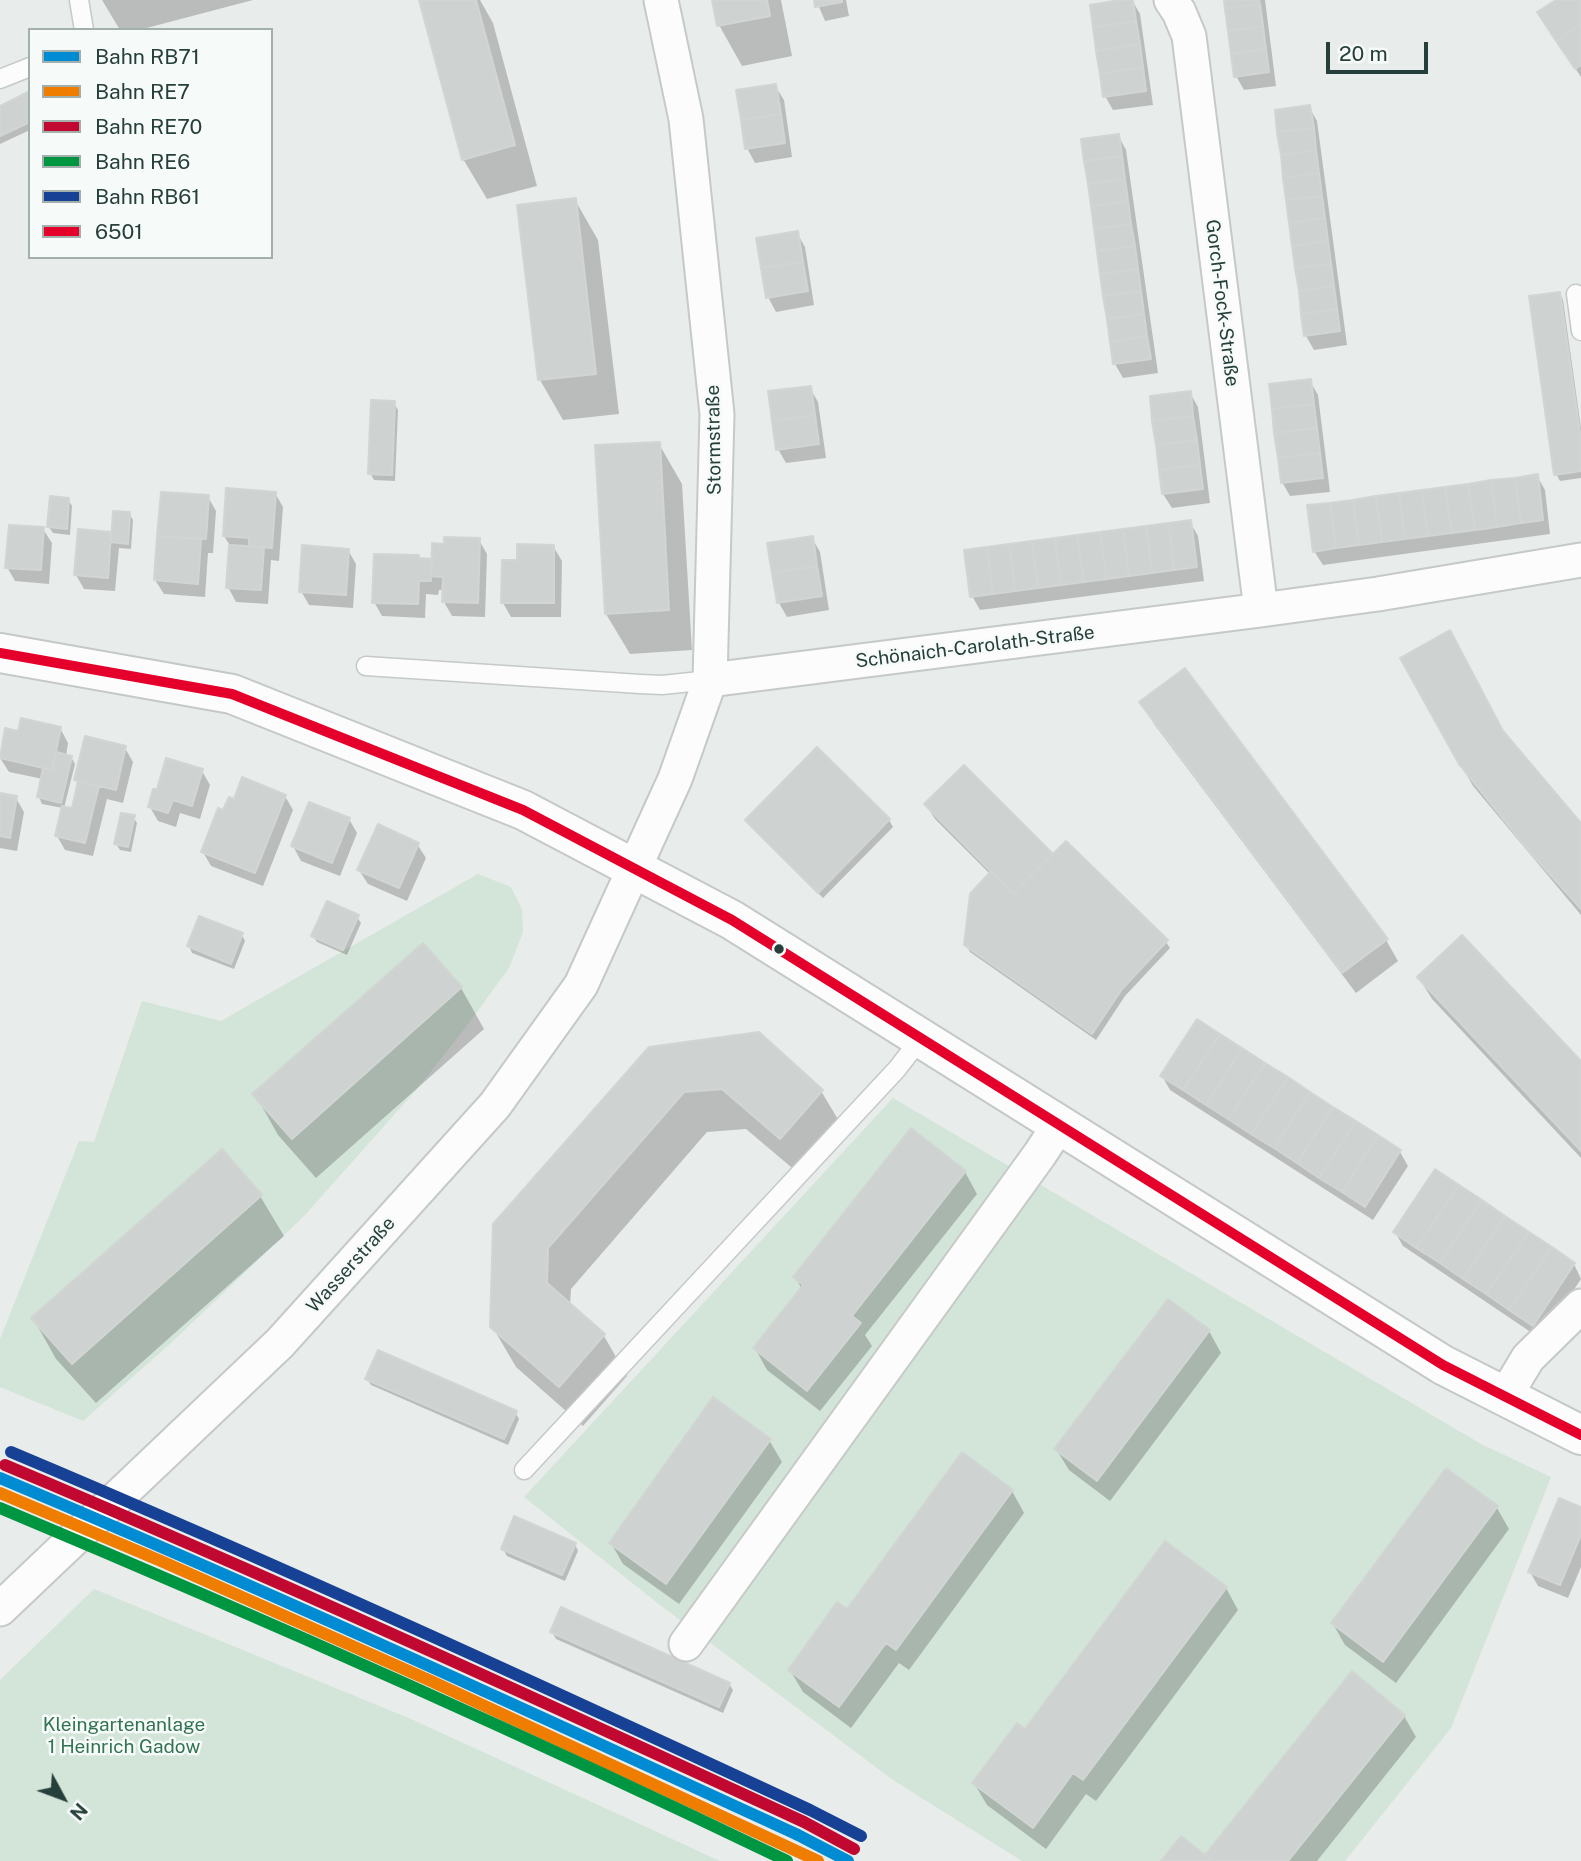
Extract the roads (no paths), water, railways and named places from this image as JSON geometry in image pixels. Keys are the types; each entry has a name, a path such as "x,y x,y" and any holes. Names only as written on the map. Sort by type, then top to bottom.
{"street":[{"name":"Stormstraße","path":"635,869 675,779 710,680 717,414 686,120 661,0"},
{"name":"Gorch-Fock-Straße","path":"1171,0 1189,36 1261,610"},
{"name":"Schönaich-Carolath-Straße","path":"710,680 1378,594 1581,560"},
{"path":"0,653 232,694 523,810 732,920 1443,1365 1581,1435"},
{"name":"Wasserstraße","path":"0,1609 279,1343 495,1105 581,985 635,869"},
{"path":"686,1644 1059,1125"},
{"path":"1504,1398 1528,1358 1581,1306"}],"lane":[{"path":"79,0 85,28"},
{"path":"0,79 28,68"},
{"path":"1576,294 1581,331"},
{"name":"Schönaich-Carolath-Straße","path":"366,666 662,685 710,680"},
{"path":"524,1469 897,1069 920,1038"}],"rail line":[{"name":"RB61","path":"11,1452 412,1627 861,1836"},
{"name":"RE70","path":"5,1465 406,1640 804,1822 854,1849"},
{"name":"RB71","path":"0,1478 400,1653 798,1835 848,1861"},
{"name":"RE7","path":"0,1493 431,1681 818,1861"},
{"name":"RE6","path":"0,1508 396,1679 787,1861"}],"park label":[{"name":"Kleingartenanlage 1 Heinrich Gadow","path":"124,1736"}]}
